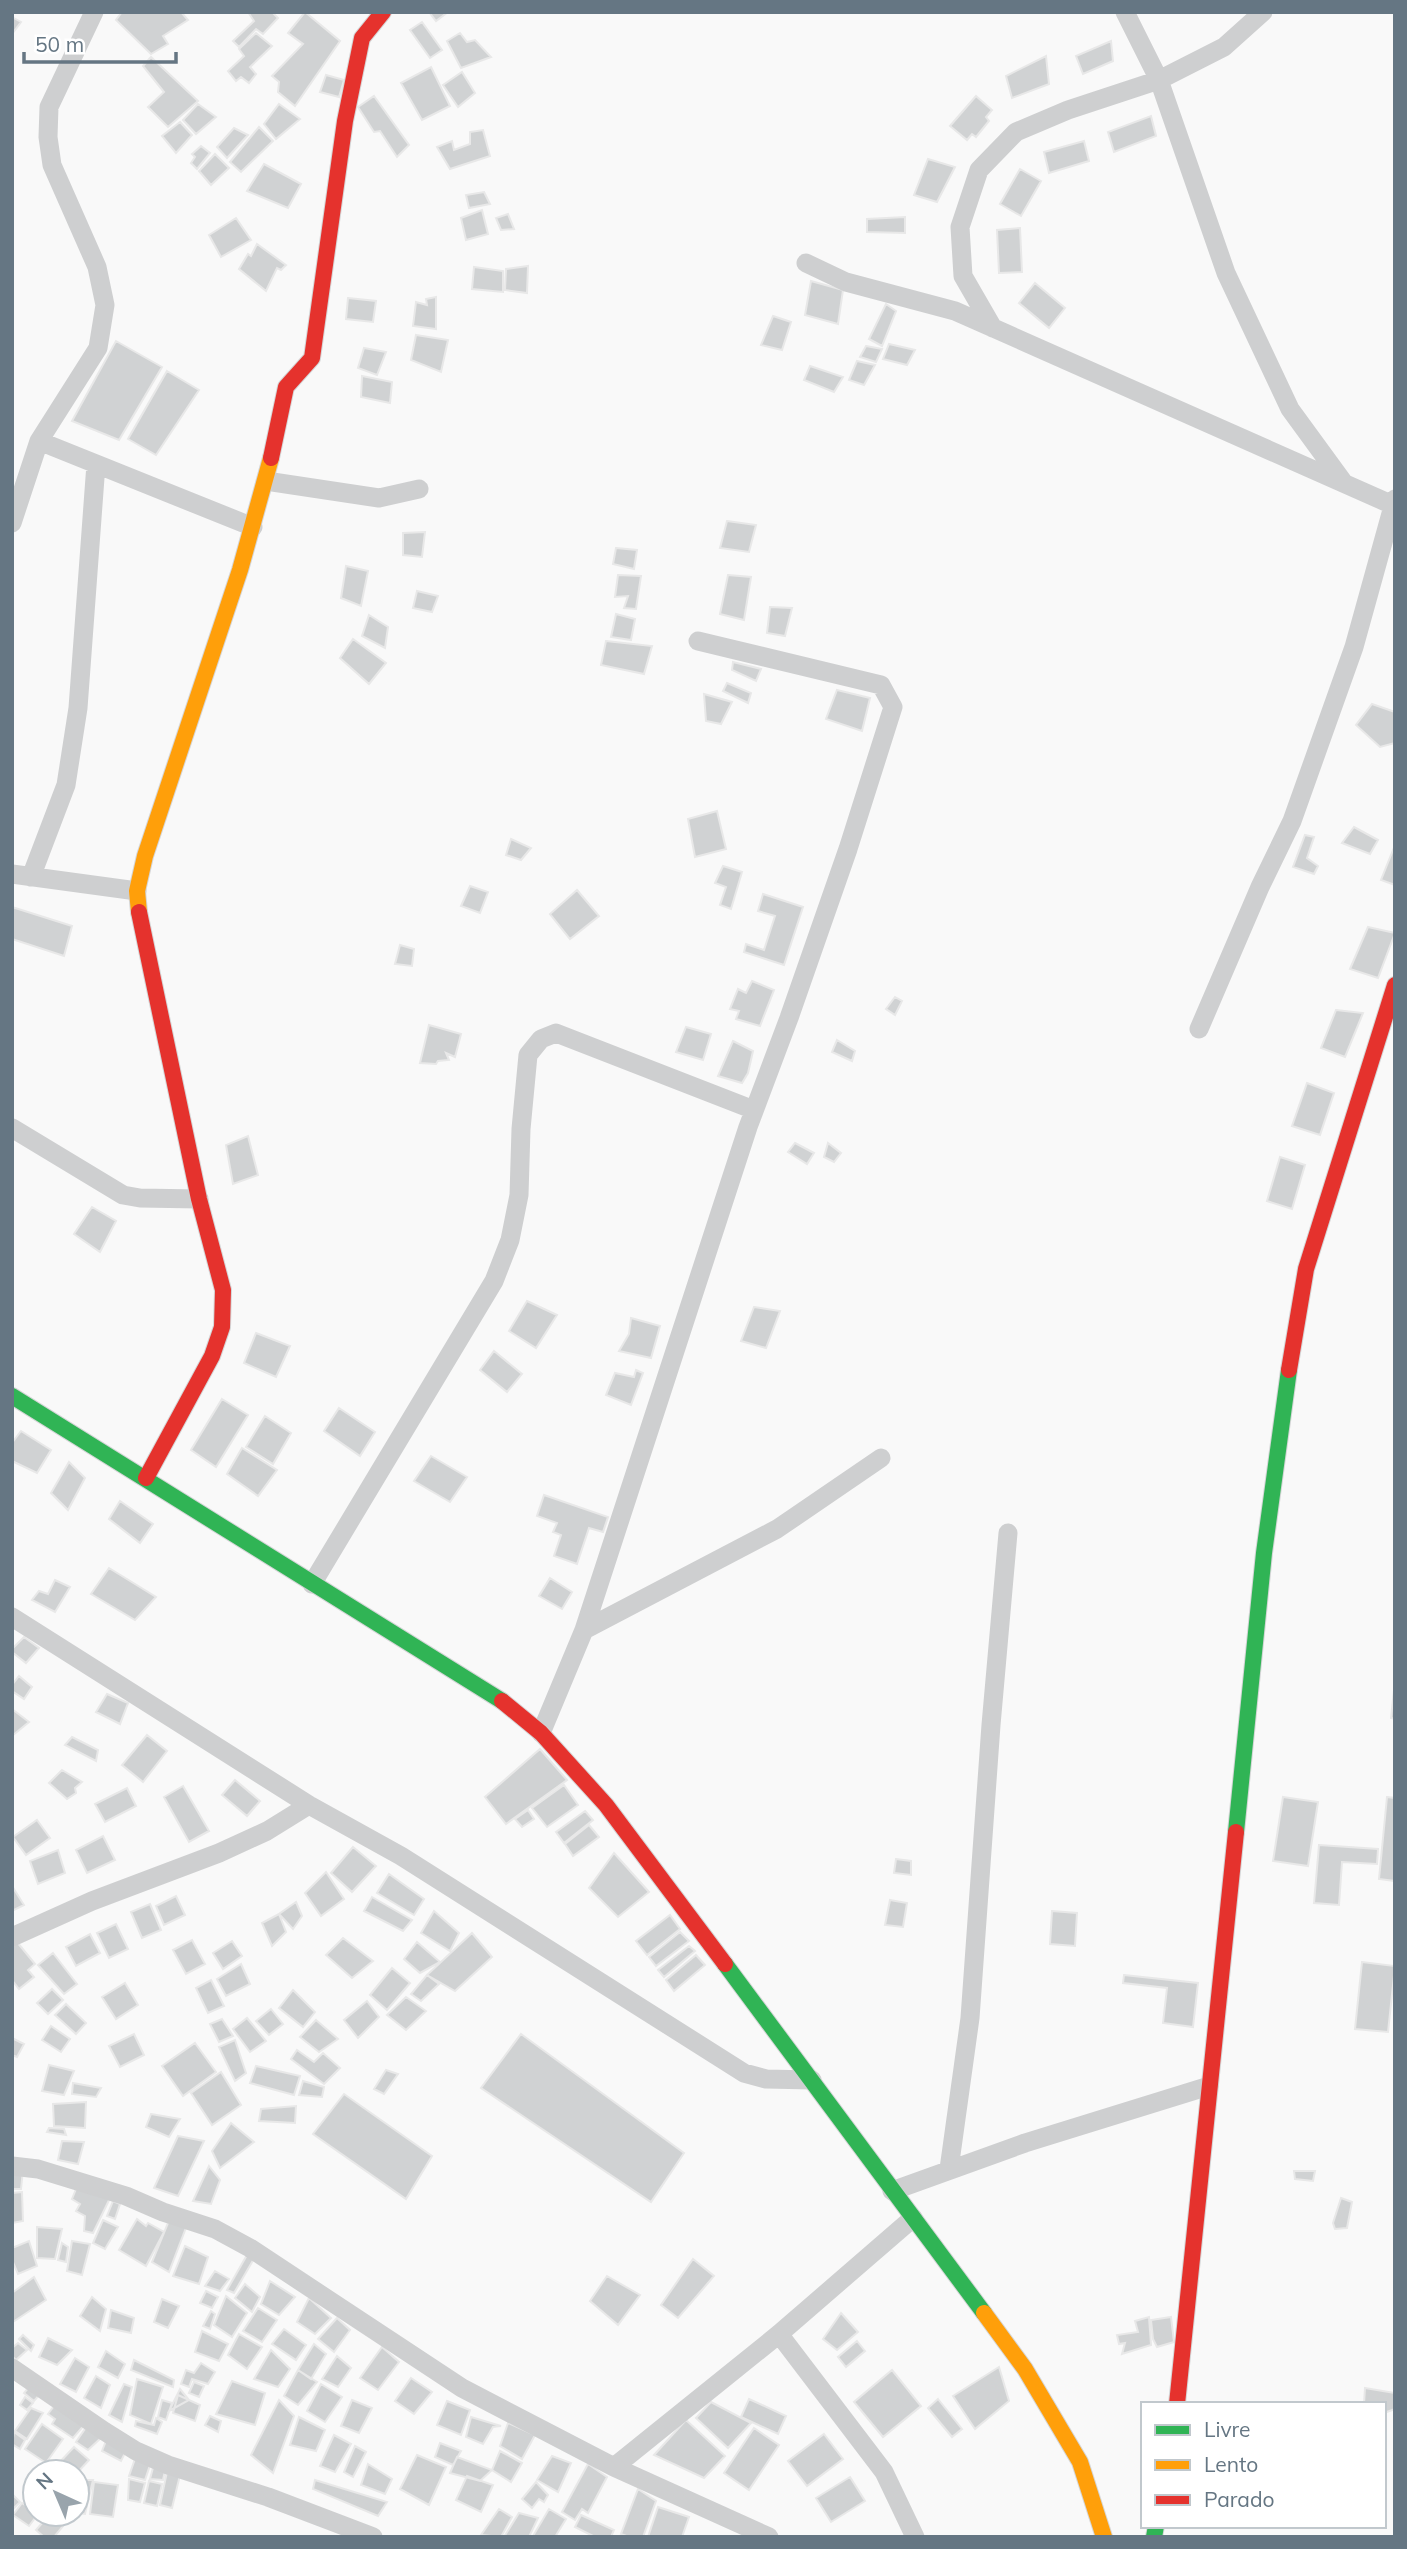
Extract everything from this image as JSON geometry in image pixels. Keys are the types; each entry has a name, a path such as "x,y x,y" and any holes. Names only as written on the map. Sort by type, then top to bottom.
{"street":[{"path":"12,523 39,441 98,348 105,305 97,267 52,164 48,137 49,107 94,12"},
{"path":"145,1478 212,1356 222,1327 223,1290 199,1199 140,923 138,891 166,790 253,527 286,387 312,358 345,121 362,37 383,12"},
{"path":"1125,12 1159,80 1226,273 1290,409 1345,484"},
{"path":"993,328 963,276 960,227 979,170 1016,132 1068,110 1159,80 1224,47 1263,12"},
{"path":"806,263 846,282 955,311 1394,504 1354,646 1292,821 1260,887 1199,1030"},
{"path":"39,441 253,527"},
{"path":"96,464 78,708 66,785 22,876 138,891"},
{"path":"266,481 379,498 419,489"},
{"path":"541,1733 584,1630 754,1110 848,849 893,707 881,685 698,641"},
{"path":"1177,2402 1264,1553 1289,1370 1306,1269 1395,985"},
{"path":"312,1584 494,1281 510,1240 519,1195 521,1129 528,1055 541,1039 556,1033 754,1110"},
{"path":"12,1128 123,1195 140,1198 199,1199"},
{"path":"12,1396 312,1584 482,1686 541,1733 606,1805 1025,2369 1080,2462 1104,2537"},
{"path":"584,1630 777,1529 881,1458"},
{"path":"949,2169 970,2018 1008,1533"},
{"path":"12,1617 309,1805 401,1856 744,2073 766,2079 812,2080"},
{"path":"12,1937 92,1901 219,1853 267,1831 309,1805"},
{"path":"892,2191 949,2169 1209,2086"},
{"path":"12,2166 38,2169 126,2196 163,2212 215,2229 250,2248 462,2388 614,2467 769,2537"},
{"path":"614,2467 779,2334 913,2218"},
{"path":"779,2334 884,2472 915,2537"},
{"path":"12,2368 136,2451 167,2465 268,2497 373,2537"}],"building":[{"path":"122,12 181,12 188,20 163,36 168,44 151,54 116,20"},
{"path":"248,12 272,12 278,18 263,34 256,29 239,47 233,41 254,21"},
{"path":"305,12 340,41 295,106 278,92 279,82 272,76 303,44 288,33"},
{"path":"429,12 448,12 436,21"},
{"path":"12,17 21,22 12,34"},
{"path":"422,22 442,50 430,58 410,30"},
{"path":"256,33 272,46 250,67 256,74 249,83 241,77 236,81 228,71 244,56 239,49"},
{"path":"460,33 467,42 475,40 491,57 461,68 447,41"},
{"path":"1111,41 1113,61 1083,74 1076,56"},
{"path":"1046,56 1049,84 1012,98 1006,76"},
{"path":"151,57 198,101 168,127 148,107 164,92 143,66"},
{"path":"431,67 450,106 422,120 401,83"},
{"path":"462,72 475,93 458,107 443,85"},
{"path":"326,75 344,80 339,97 320,92"},
{"path":"374,96 409,145 397,157 380,131 374,132 358,107"},
{"path":"976,96 992,110 986,117 989,121 976,137 972,134 967,140 950,126"},
{"path":"198,104 216,117 196,134 183,120"},
{"path":"279,104 300,119 276,139 264,124"},
{"path":"1151,116 1156,136 1114,152 1108,132"},
{"path":"180,122 192,135 176,153 162,136"},
{"path":"259,127 273,141 241,172 230,162"},
{"path":"234,128 248,135 227,158 217,147"},
{"path":"483,130 490,156 450,169 437,147 452,141 454,150 470,144 470,132"},
{"path":"1084,141 1089,161 1049,173 1044,152"},
{"path":"201,146 210,153 197,169 191,163 195,157 192,154"},
{"path":"215,154 229,168 211,185 199,171"},
{"path":"928,159 955,167 937,202 914,195"},
{"path":"264,164 301,184 288,208 247,191"},
{"path":"1020,169 1041,181 1021,216 1000,204"},
{"path":"484,192 490,204 469,208 466,195"},
{"path":"482,210 488,234 466,240 461,218"},
{"path":"508,214 514,229 501,230 496,218"},
{"path":"905,217 905,233 867,232 867,219"},
{"path":"236,218 251,240 221,257 209,235"},
{"path":"1020,228 1022,272 999,273 997,230"},
{"path":"257,244 286,265 281,270 277,268 266,291 239,269 248,254 251,256"},
{"path":"528,266 527,293 505,290 506,269"},
{"path":"474,267 503,271 503,292 472,289"},
{"path":"811,281 843,290 838,324 805,315"},
{"path":"1035,283 1065,308 1049,328 1019,303"},
{"path":"436,297 436,329 413,326 416,302 427,305 426,299"},
{"path":"348,298 376,301 373,322 346,319"},
{"path":"886,304 896,311 882,346 869,339"},
{"path":"773,316 791,322 782,350 761,345"},
{"path":"416,335 448,340 441,372 411,360"},
{"path":"116,341 162,367 119,440 72,421"},
{"path":"889,344 915,350 907,365 883,359"},
{"path":"866,346 882,349 876,362 860,357"},
{"path":"364,348 386,352 377,375 358,368"},
{"path":"857,361 875,365 864,385 849,380"},
{"path":"810,366 843,377 834,392 804,380"},
{"path":"167,371 199,390 156,455 128,439"},
{"path":"362,376 392,382 390,403 361,397"},
{"path":"727,521 756,525 749,552 720,548"},
{"path":"425,532 422,557 403,555 403,533"},
{"path":"616,548 637,550 634,569 613,564"},
{"path":"346,566 368,571 361,606 341,598"},
{"path":"618,575 641,576 636,609 624,608 628,596 615,597"},
{"path":"728,575 751,577 744,620 720,614"},
{"path":"417,591 438,596 432,612 413,608"},
{"path":"770,607 792,608 785,636 767,633"},
{"path":"616,614 635,619 631,640 611,637"},
{"path":"369,615 388,627 385,648 362,636"},
{"path":"353,639 386,663 369,684 340,658"},
{"path":"606,641 652,646 644,674 601,665"},
{"path":"733,662 761,669 756,681 732,670"},
{"path":"727,683 751,693 748,703 723,691"},
{"path":"837,690 870,698 862,731 826,719"},
{"path":"704,694 732,702 721,724 706,721"},
{"path":"1372,704 1395,712 1395,743 1380,747 1356,725"},
{"path":"717,811 726,849 695,857 688,819"},
{"path":"1354,827 1378,840 1370,854 1342,843"},
{"path":"1305,835 1314,837 1307,858 1318,866 1314,874 1293,867"},
{"path":"511,839 531,848 521,860 506,855"},
{"path":"1395,845 1395,885 1381,880"},
{"path":"723,866 742,872 731,909 720,905 726,887 715,883"},
{"path":"470,886 488,892 480,913 461,906"},
{"path":"577,890 599,916 570,939 550,914"},
{"path":"763,894 803,907 784,965 744,952 746,944 764,950 775,916 758,911"},
{"path":"12,907 72,926 64,956 12,939"},
{"path":"1368,927 1395,933 1378,978 1350,969"},
{"path":"400,945 414,949 412,966 395,964"},
{"path":"752,981 774,990 760,1026 736,1019 739,1011 730,1009 738,989 746,993"},
{"path":"895,997 902,1001 895,1015 886,1009"},
{"path":"1336,1010 1363,1013 1345,1057 1321,1048"},
{"path":"429,1025 461,1034 455,1057 446,1053 449,1060 438,1061 436,1064 420,1063"},
{"path":"686,1027 711,1034 703,1060 676,1052"},
{"path":"837,1040 855,1051 852,1061 832,1052"},
{"path":"733,1041 753,1051 748,1073 742,1083 718,1076"},
{"path":"1307,1083 1334,1093 1320,1135 1292,1126"},
{"path":"248,1136 258,1175 233,1184 226,1145"},
{"path":"795,1143 814,1153 807,1164 788,1152"},
{"path":"828,1143 841,1153 834,1162 824,1157"},
{"path":"1280,1157 1305,1165 1292,1209 1267,1201"},
{"path":"92,1207 116,1221 100,1252 74,1234"},
{"path":"527,1301 557,1315 536,1348 509,1331"},
{"path":"754,1307 780,1311 766,1348 741,1341"},
{"path":"631,1318 660,1326 651,1358 619,1351 629,1334"},
{"path":"256,1333 290,1346 276,1377 244,1363"},
{"path":"494,1351 522,1374 507,1392 480,1370"},
{"path":"636,1370 643,1373 631,1405 606,1395 615,1373 634,1377"},
{"path":"222,1399 248,1415 216,1467 191,1450"},
{"path":"339,1408 375,1432 360,1456 324,1431"},
{"path":"265,1416 291,1433 273,1464 246,1447"},
{"path":"21,1431 51,1450 37,1473 12,1461 12,1443"},
{"path":"242,1448 277,1470 258,1496 227,1474"},
{"path":"431,1456 467,1477 450,1502 414,1481"},
{"path":"69,1462 85,1478 68,1510 51,1493"},
{"path":"544,1495 608,1517 603,1532 589,1528 577,1564 554,1556 561,1535 553,1532 557,1523 537,1516"},
{"path":"120,1501 153,1524 140,1543 109,1519"},
{"path":"109,1568 156,1597 135,1620 91,1594"},
{"path":"550,1578 572,1592 562,1609 539,1596"},
{"path":"55,1580 70,1587 55,1612 32,1600 39,1591 48,1594"},
{"path":"24,1637 39,1648 26,1663 12,1652"},
{"path":"19,1676 32,1687 24,1699 12,1691 12,1685"},
{"path":"1395,1681 1395,1719 1391,1718"},
{"path":"107,1694 128,1703 120,1724 96,1712"},
{"path":"12,1709 29,1722 12,1736"},
{"path":"147,1735 167,1751 143,1782 122,1765"},
{"path":"72,1737 98,1750 96,1761 65,1745"},
{"path":"540,1749 567,1780 506,1824 485,1797"},
{"path":"62,1770 82,1782 75,1788 76,1793 67,1799 49,1783"},
{"path":"235,1780 260,1801 247,1816 222,1795"},
{"path":"564,1785 578,1805 547,1827 532,1808"},
{"path":"183,1786 209,1831 189,1842 164,1797"},
{"path":"127,1788 136,1806 105,1822 95,1804"},
{"path":"1283,1797 1318,1802 1308,1866 1273,1861"},
{"path":"1387,1797 1395,1798 1395,1881 1379,1879"},
{"path":"528,1810 534,1819 522,1827 515,1819"},
{"path":"585,1811 593,1820 564,1843 556,1832"},
{"path":"37,1820 50,1838 26,1855 13,1837"},
{"path":"589,1825 599,1837 573,1856 565,1844"},
{"path":"103,1836 115,1860 87,1873 76,1850"},
{"path":"1319,1845 1378,1849 1377,1864 1342,1862 1339,1905 1314,1903"},
{"path":"353,1847 376,1866 352,1892 331,1873"},
{"path":"58,1850 65,1873 38,1884 30,1861"},
{"path":"614,1853 649,1892 618,1917 589,1888"},
{"path":"896,1859 911,1861 911,1875 894,1873"},
{"path":"326,1872 344,1899 321,1916 305,1893"},
{"path":"389,1874 424,1899 414,1915 377,1893"},
{"path":"12,1886 24,1905 12,1911"},
{"path":"176,1896 185,1915 164,1925 156,1906"},
{"path":"372,1897 412,1920 403,1931 364,1911"},
{"path":"890,1900 907,1903 903,1927 885,1925"},
{"path":"296,1902 302,1916 293,1929 279,1914"},
{"path":"150,1904 161,1930 142,1938 131,1912"},
{"path":"434,1911 459,1933 450,1951 421,1933"},
{"path":"1052,1911 1077,1913 1075,1946 1050,1944"},
{"path":"279,1914 286,1932 272,1946 262,1923"},
{"path":"670,1915 680,1929 647,1955 636,1941"},
{"path":"116,1924 128,1949 109,1958 97,1933"},
{"path":"680,1932 689,1941 656,1966 649,1957"},
{"path":"472,1933 492,1957 455,1991 427,1975"},
{"path":"90,1934 100,1953 76,1966 66,1947"},
{"path":"343,1938 373,1961 352,1978 326,1955"},
{"path":"192,1940 205,1964 186,1974 173,1950"},
{"path":"232,1941 242,1956 223,1969 213,1953"},
{"path":"17,1942 35,1964 28,1970 34,1977 19,1989 12,1980 12,1947"},
{"path":"417,1942 440,1962 420,1973 404,1959"},
{"path":"689,1946 695,1951 664,1977 658,1970"},
{"path":"53,1953 77,1984 64,1994 38,1965"},
{"path":"696,1955 705,1965 674,1991 666,1980"},
{"path":"1362,1962 1395,1966 1388,2032 1355,2029"},
{"path":"241,1964 250,1984 226,1996 217,1979"},
{"path":"392,1968 410,1983 387,2010 370,1995"},
{"path":"427,1975 439,1984 421,2001 411,1994"},
{"path":"1124,1975 1198,1983 1193,2027 1163,2023 1167,1988 1123,1983"},
{"path":"211,1980 224,2006 208,2013 196,1988"},
{"path":"125,1983 138,2005 116,2019 102,1997"},
{"path":"52,1989 63,2000 48,2014 37,2003"},
{"path":"293,1990 315,2012 303,2027 279,2008"},
{"path":"406,1997 426,2011 406,2030 387,2015"},
{"path":"367,2001 379,2017 358,2038 344,2020"},
{"path":"66,2004 86,2023 76,2034 55,2015"},
{"path":"271,2009 283,2024 269,2035 256,2021"},
{"path":"247,2018 266,2041 250,2052 233,2029"},
{"path":"222,2019 233,2036 219,2042 210,2024"},
{"path":"316,2020 338,2039 319,2052 300,2037"},
{"path":"51,2026 70,2039 61,2052 42,2040"},
{"path":"134,2034 144,2055 120,2067 109,2046"},
{"path":"521,2034 684,2153 651,2202 481,2088"},
{"path":"12,2038 24,2044 17,2057 12,2055"},
{"path":"235,2040 246,2073 235,2081 219,2047"},
{"path":"195,2043 216,2072 183,2096 162,2066"},
{"path":"297,2050 314,2062 323,2053 340,2068 324,2084 291,2059"},
{"path":"49,2065 74,2071 64,2095 42,2091"},
{"path":"256,2066 300,2076 294,2095 250,2083"},
{"path":"386,2070 398,2074 384,2094 374,2089"},
{"path":"221,2072 241,2105 212,2125 191,2093"},
{"path":"303,2081 324,2087 322,2097 299,2095"},
{"path":"73,2083 101,2088 96,2097 72,2094"},
{"path":"344,2094 432,2156 406,2199 313,2134"},
{"path":"86,2102 85,2128 54,2126 53,2104"},
{"path":"296,2106 295,2123 259,2121 261,2109"},
{"path":"151,2114 180,2119 169,2137 146,2127"},
{"path":"231,2123 254,2142 220,2168 212,2151"},
{"path":"49,2128 64,2129 66,2135 47,2132"},
{"path":"178,2136 204,2141 178,2196 154,2188"},
{"path":"62,2141 84,2142 78,2164 58,2160"},
{"path":"209,2166 220,2180 211,2204 193,2201"},
{"path":"12,2169 23,2170 21,2189 12,2189"},
{"path":"1294,2171 1315,2171 1313,2181 1295,2179"},
{"path":"76,2189 112,2194 93,2233 84,2231 85,2216 76,2211 80,2204 72,2199"},
{"path":"22,2192 23,2221 12,2223 12,2193"},
{"path":"1341,2198 1352,2202 1347,2228 1335,2229 1333,2223"},
{"path":"113,2201 120,2204 115,2219 107,2216"},
{"path":"170,2218 187,2225 169,2272 152,2262"},
{"path":"137,2219 146,2226 148,2223 164,2232 146,2266 119,2250"},
{"path":"103,2220 118,2227 105,2249 93,2243"},
{"path":"37,2227 62,2229 55,2259 37,2258"},
{"path":"29,2241 37,2266 18,2274 12,2260 12,2248"},
{"path":"72,2241 90,2244 82,2275 67,2271"},
{"path":"62,2243 68,2247 66,2262 58,2260"},
{"path":"185,2246 208,2257 199,2284 173,2276"},
{"path":"247,2255 255,2257 234,2293 227,2290"},
{"path":"693,2259 714,2276 678,2318 661,2305"},
{"path":"215,2271 229,2279 220,2291 205,2286"},
{"path":"607,2276 640,2295 618,2325 590,2301"},
{"path":"34,2277 46,2300 13,2322 12,2293"},
{"path":"270,2281 295,2297 279,2315 261,2304"},
{"path":"245,2284 260,2297 252,2312 235,2298"},
{"path":"206,2291 218,2297 212,2308 200,2303"},
{"path":"226,2296 247,2313 232,2337 214,2325"},
{"path":"92,2297 106,2309 100,2331 80,2316"},
{"path":"309,2298 331,2318 315,2334 297,2322"},
{"path":"162,2299 179,2306 168,2328 154,2322"},
{"path":"258,2308 277,2320 262,2342 243,2331"},
{"path":"111,2310 134,2318 131,2333 108,2328"},
{"path":"211,2311 215,2314 210,2329 203,2326"},
{"path":"841,2313 858,2332 837,2350 823,2339"},
{"path":"1149,2317 1151,2345 1122,2354 1125,2343 1119,2344 1117,2335 1138,2332 1135,2321"},
{"path":"1171,2317 1174,2342 1157,2347 1153,2339 1151,2320"},
{"path":"337,2318 350,2330 334,2352 318,2339"},
{"path":"284,2329 306,2345 296,2360 272,2344"},
{"path":"202,2331 228,2344 219,2361 195,2352"},
{"path":"239,2334 262,2347 247,2369 228,2355"},
{"path":"23,2335 34,2345 31,2351 19,2339"},
{"path":"48,2338 72,2350 57,2365 39,2357"},
{"path":"857,2341 865,2351 846,2367 838,2357"},
{"path":"18,2343 27,2350 16,2360 12,2356 12,2348"},
{"path":"314,2344 326,2354 311,2379 298,2370"},
{"path":"382,2347 399,2362 378,2390 360,2378"},
{"path":"271,2350 290,2369 278,2387 254,2379"},
{"path":"106,2351 125,2364 118,2378 98,2367"},
{"path":"337,2356 351,2368 338,2387 322,2379"},
{"path":"75,2358 89,2367 76,2392 60,2384"},
{"path":"134,2360 174,2380 173,2387 131,2370"},
{"path":"201,2363 215,2372 208,2384 192,2379 189,2387 181,2384 186,2370 194,2373"},
{"path":"999,2367 1009,2401 975,2429 953,2396"},
{"path":"298,2370 317,2382 298,2405 284,2396"},
{"path":"892,2370 921,2406 883,2437 854,2402"},
{"path":"96,2376 110,2385 101,2408 84,2398"},
{"path":"411,2378 432,2392 414,2414 395,2401"},
{"path":"137,2379 163,2387 151,2424 130,2415"},
{"path":"232,2381 265,2393 255,2425 216,2414"},
{"path":"194,2382 204,2386 199,2397 189,2393"},
{"path":"124,2384 132,2387 122,2422 109,2415"},
{"path":"321,2384 342,2397 325,2422 307,2411"},
{"path":"29,2387 42,2392 34,2401 24,2393"},
{"path":"1365,2388 1395,2393 1395,2409 1386,2412 1386,2402 1364,2402"},
{"path":"180,2389 189,2400 169,2411"},
{"path":"178,2395 200,2405 195,2421 173,2413"},
{"path":"25,2397 33,2403 27,2410 20,2405"},
{"path":"749,2399 786,2416 778,2434 741,2417"},
{"path":"938,2399 962,2429 952,2437 928,2408"},
{"path":"162,2400 172,2403 166,2420 158,2417"},
{"path":"279,2400 294,2416 273,2473 251,2455"},
{"path":"352,2400 372,2408 359,2433 341,2426"},
{"path":"447,2401 470,2410 461,2435 437,2425"},
{"path":"57,2402 87,2422 73,2438 52,2424 55,2419 48,2414"},
{"path":"711,2402 751,2423 728,2448 696,2418"},
{"path":"31,2408 43,2413 27,2439 15,2431"},
{"path":"210,2416 221,2421 218,2432 205,2425"},
{"path":"299,2417 325,2430 316,2451 290,2445"},
{"path":"471,2417 501,2426 493,2427 483,2444 466,2437"},
{"path":"156,2418 162,2422 157,2434 135,2426 136,2421 154,2425"},
{"path":"686,2420 725,2456 704,2478 654,2455"},
{"path":"508,2423 535,2435 522,2459 500,2446"},
{"path":"42,2424 63,2439 50,2458 38,2458 25,2449"},
{"path":"87,2426 102,2437 88,2450 76,2442"},
{"path":"754,2428 779,2445 749,2490 724,2473"},
{"path":"14,2432 25,2440 20,2449 12,2444"},
{"path":"824,2434 843,2459 807,2486 788,2461"},
{"path":"334,2435 351,2444 335,2472 320,2466"},
{"path":"106,2441 126,2451 121,2461 102,2451"},
{"path":"440,2443 461,2451 453,2465 435,2457"},
{"path":"355,2446 366,2452 353,2477 344,2472"},
{"path":"74,2447 87,2458 64,2458"},
{"path":"500,2451 522,2463 511,2482 492,2470"},
{"path":"417,2455 446,2467 429,2505 400,2489"},
{"path":"136,2456 152,2459 145,2480 129,2476"},
{"path":"552,2456 571,2463 558,2492 537,2480"},
{"path":"457,2457 492,2470 480,2481 450,2473"},
{"path":"155,2460 166,2466 163,2480 150,2479"},
{"path":"368,2464 392,2479 385,2494 361,2485"},
{"path":"588,2464 607,2477 588,2513 582,2509 575,2520 562,2512"},
{"path":"168,2467 181,2471 172,2508 160,2505"},
{"path":"467,2476 493,2485 481,2512 456,2500"},
{"path":"850,2477 865,2501 831,2522 816,2498"},
{"path":"129,2479 145,2483 140,2502 128,2500"},
{"path":"315,2480 387,2502 378,2516 313,2489"},
{"path":"149,2481 162,2484 157,2506 144,2503"},
{"path":"94,2482 118,2485 113,2517 91,2514"},
{"path":"536,2482 548,2495 544,2502 539,2499 532,2508 522,2499"},
{"path":"638,2489 656,2501 643,2537 629,2537 621,2534"},
{"path":"12,2494 20,2502 12,2510"},
{"path":"21,2504 21,2520 13,2515"},
{"path":"658,2507 689,2517 682,2537 648,2537"},
{"path":"499,2509 512,2517 501,2537 481,2535"},
{"path":"549,2509 566,2519 555,2537 533,2536"},
{"path":"519,2513 538,2518 529,2537 504,2537"},
{"path":"581,2515 614,2530 611,2537 595,2537 575,2527"},
{"path":"62,2528 54,2537 44,2537 36,2530"}],"traffic: fast":[{"path":"1236,1832 1264,1553 1289,1370"},
{"path":"12,1396 502,1701"},
{"path":"725,1964 984,2313"},
{"path":"1154,2537 1156,2528"}],"traffic: slow":[{"path":"139,912 137,891 145,856 240,570 271,458"},
{"path":"984,2313 1025,2369 1080,2462 1104,2537"}],"traffic: jam":[{"path":"271,458 286,387 312,358 345,121 362,38 383,12"},
{"path":"139,912 199,1199 223,1290 222,1327 212,1356 146,1478"},
{"path":"1289,1370 1306,1269 1395,985"},
{"path":"502,1701 541,1733 606,1805 725,1964"},
{"path":"1177,2402 1236,1832"}]}
